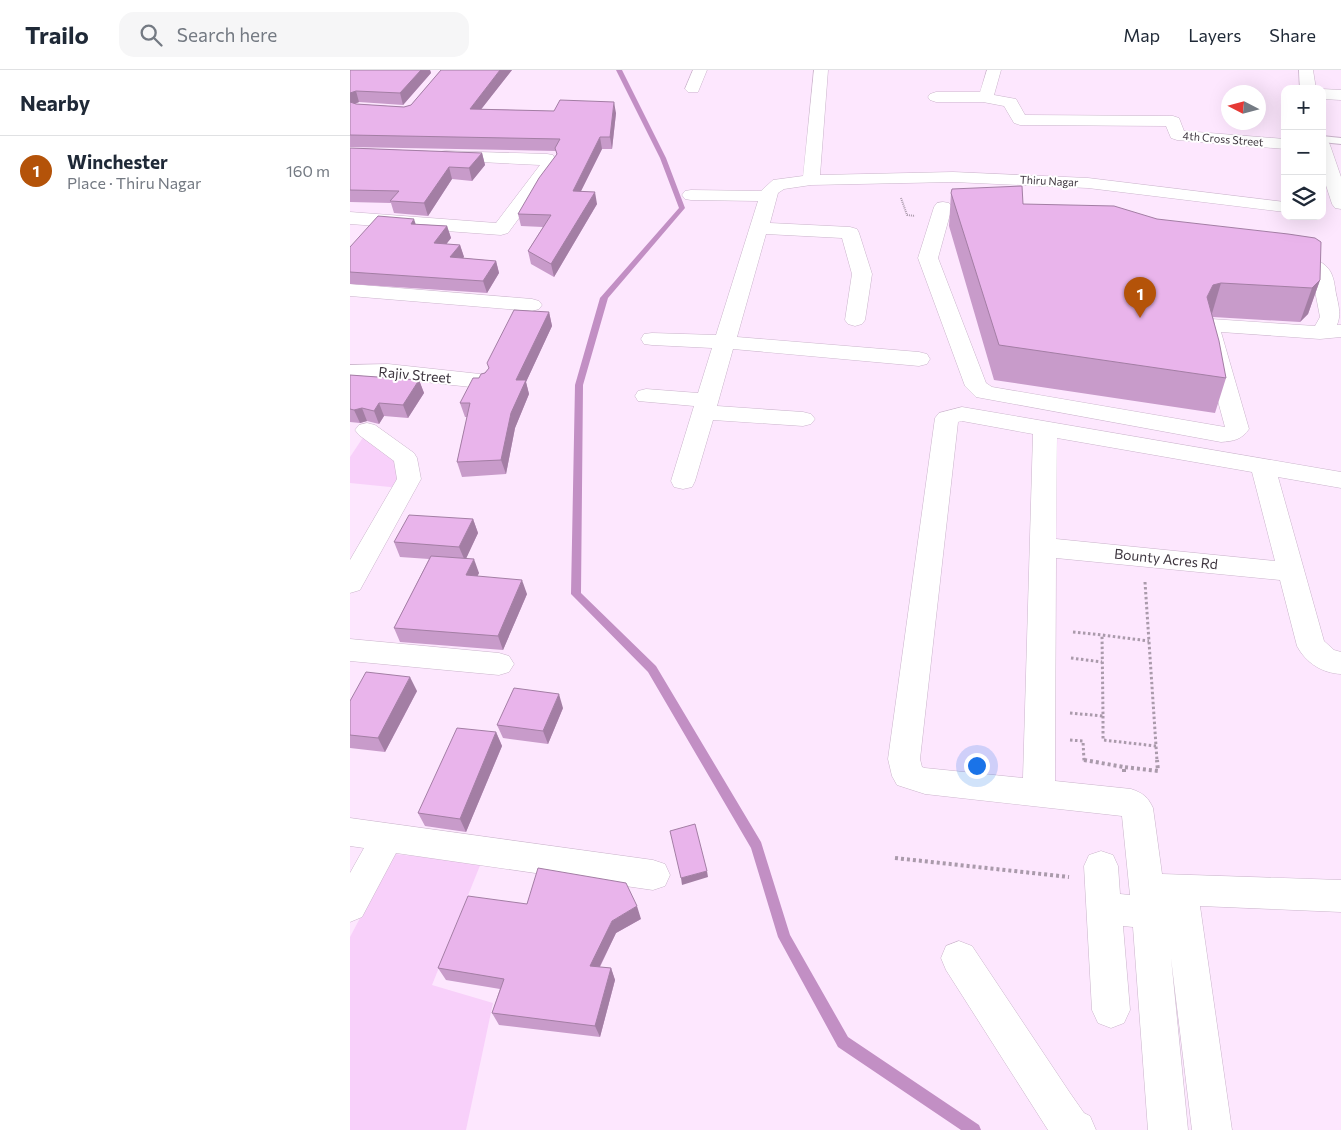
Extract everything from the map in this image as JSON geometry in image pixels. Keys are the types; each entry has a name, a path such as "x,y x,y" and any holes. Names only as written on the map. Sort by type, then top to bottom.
{"street":[{"path":"693,89 700,70"},
{"path":"811,180 821,70"},
{"path":"936,97 986,97 994,70"},
{"path":"1306,70 1308,85"},
{"path":"1326,94 1341,95"},
{"name":"4th Cross Street","path":"986,97 992,100 1010,102 1020,120 1173,121 1177,135 1281,144"},
{"path":"350,218 501,229 549,165 547,159 432,156"},
{"path":"1326,158 1341,204"},
{"name":"Thiru Nagar","path":"768,196 770,190 779,184 811,180 953,177 1088,183 1281,207"},
{"path":"683,481 768,196 691,195"},
{"path":"943,207 928,258 976,386 984,392 995,396 1211,433 1232,434 1237,429 1210,331 1211,325 1320,333 1332,331 1322,274 1316,267 1306,263 1268,259"},
{"path":"1326,212 1341,214"},
{"path":"758,228 850,233 862,274 855,320"},
{"path":"350,290 532,305"},
{"path":"652,339 724,342 919,359"},
{"name":"Rajiv Street","path":"350,372 388,371 480,382"},
{"path":"646,396 802,419"},
{"path":"1212,1130 1137,808 1125,803 925,781 908,776 904,759 947,418 962,414 1045,430 1341,480"},
{"path":"350,583 409,479 406,458 367,430"},
{"path":"1039,793 1045,430"},
{"path":"1263,466 1311,646 1322,656 1336,663 1341,663"},
{"name":"Bounty Acres Rd","path":"1042,546 1291,572"},
{"path":"350,650 499,664"},
{"path":"350,832 653,875"},
{"path":"350,906 388,836"},
{"path":"1112,1010 1102,885 1159,896 1341,896"},
{"path":"1159,896 1168,1130"},
{"path":"959,958 1056,1107 1070,1127 1076,1130"}],"lane":[{"path":"1326,139 1341,141"}],"path":[{"path":"1065,739 1083,741 1084,762 1158,771 1146,585 1142,557"},
{"path":"1136,584 1146,585"},
{"path":"1068,631 1149,641"},
{"path":"1102,635 1103,740 1156,746"},
{"path":"1067,658 1102,662"},
{"path":"1066,712 1103,716"},
{"path":"1124,767 1125,803"},
{"path":"895,858 1102,885"}],"shaded area":[{"path":"366,433 401,460 400,488 350,483 350,457"},
{"path":"394,854 481,863 432,985 493,1003 466,1130 350,1130 350,937"}],"building":[{"path":"350,70 421,70 400,93 356,91 350,93"},
{"path":"441,70 500,70 470,109 554,111 560,100 614,102 610,137 600,137 573,191 595,192 551,264 528,251 551,215 518,214 539,178 557,154 555,148 560,139 350,135 350,102 404,107 411,105"},
{"path":"350,148 482,153 469,168 449,167 424,203 390,201 399,191 350,190"},
{"path":"1022,186 1023,204 1114,206 1157,219 1315,238 1321,242 1320,280 1312,288 1221,283 1213,285 1207,297 1219,341 1226,378 999,345 951,193 952,189"},
{"path":"378,216 414,219 411,224 447,226 434,243 460,245 450,257 496,261 483,281 350,272 350,247"},
{"path":"514,310 549,312 516,380 526,380 511,413 501,460 457,462 470,403 460,403 473,378 479,378 489,368 487,363"},
{"path":"350,375 419,380 403,405 379,403 374,411 362,408 354,410 350,409"},
{"path":"409,515 473,519 459,547 394,542"},
{"path":"431,556 474,559 466,575 522,580 498,636 394,628"},
{"path":"366,672 410,677 378,738 350,735 350,701"},
{"path":"514,688 559,694 543,731 497,725"},
{"path":"457,728 496,732 460,819 418,813"},
{"path":"695,824 707,871 681,878 670,831"},
{"path":"538,868 626,883 637,906 612,921 590,966 611,968 595,1026 492,1013 504,979 438,968 468,896 527,904"}],"waterway":[{"path":"619,70 663,158 682,208 604,298 579,385 576,594 652,669 757,846 784,937 843,1042 974,1130"}],"place":[{"name":"Winchester","path":"1140,318"}]}
